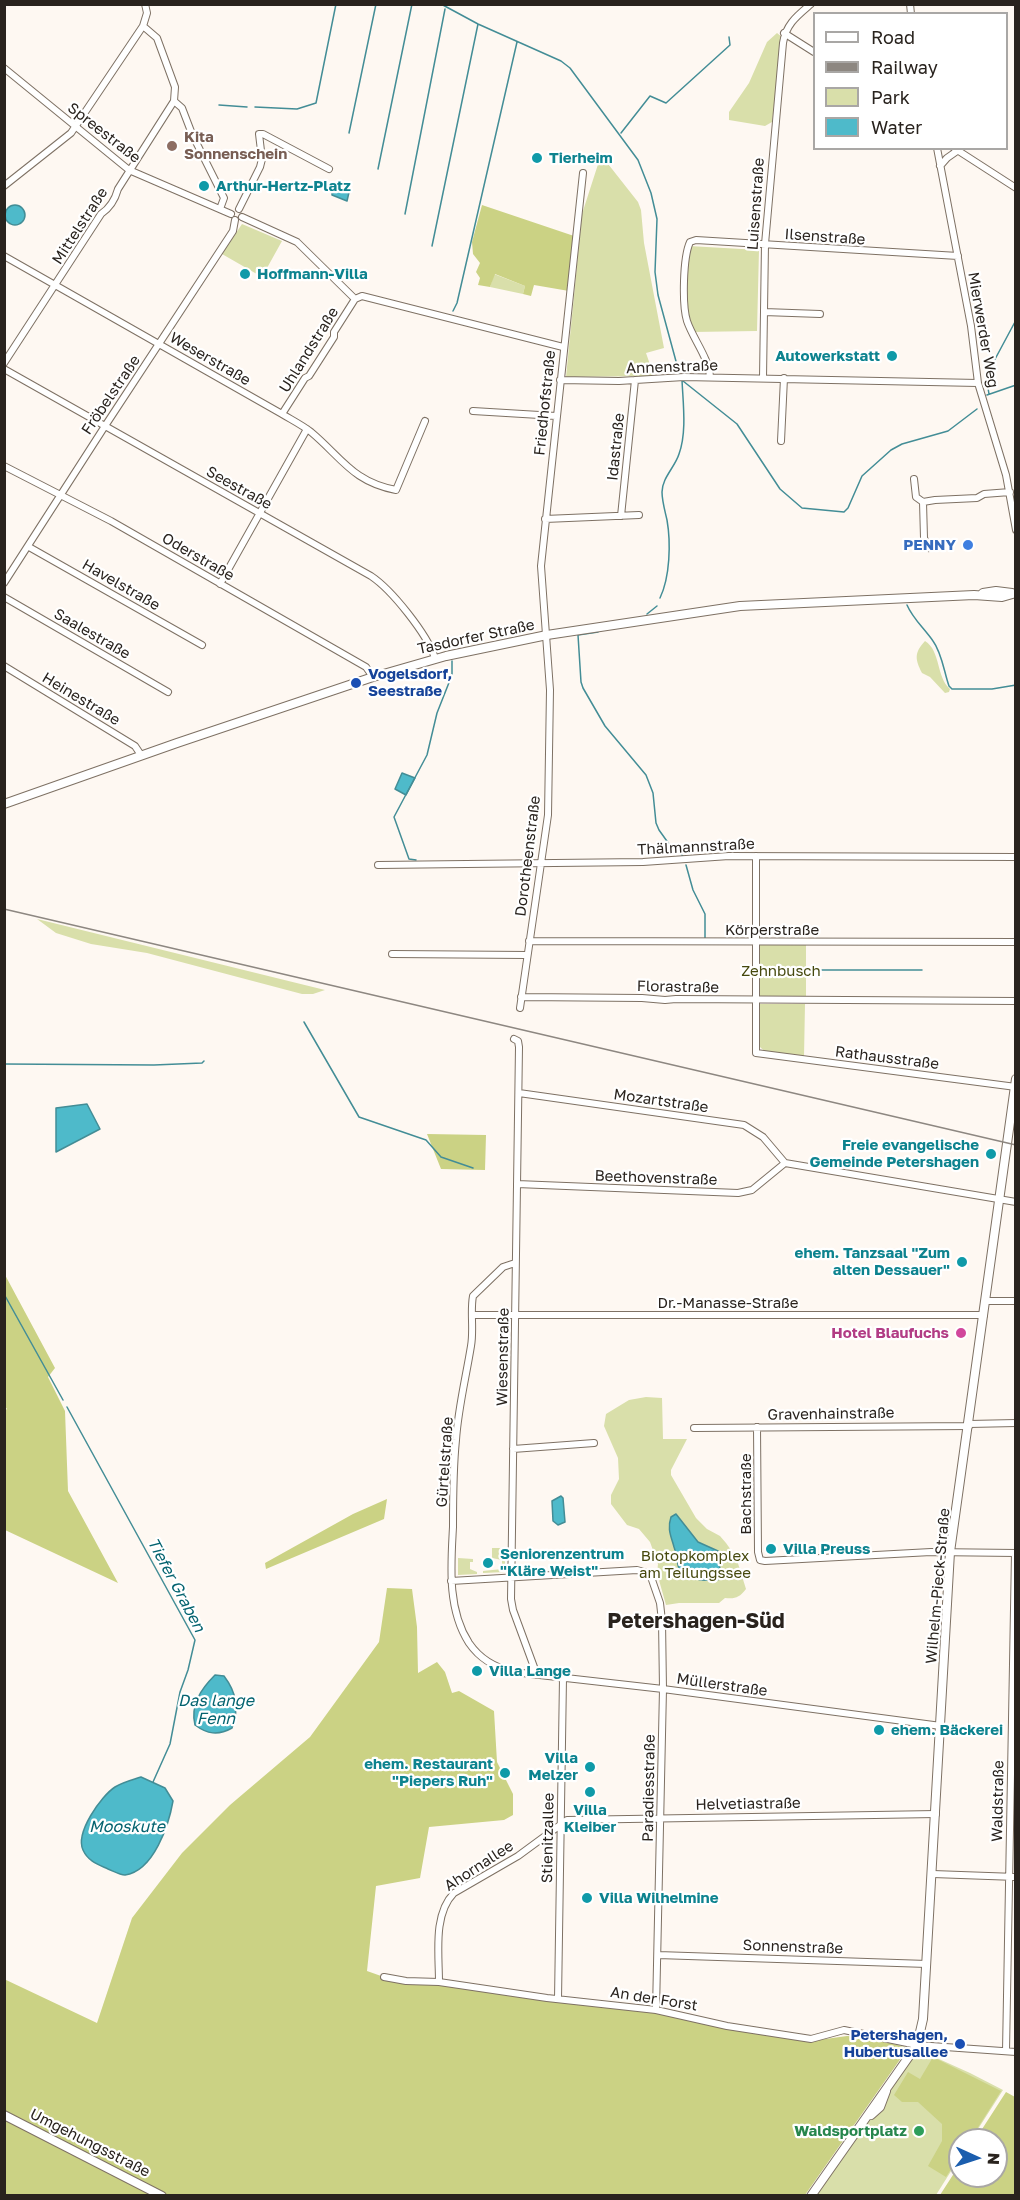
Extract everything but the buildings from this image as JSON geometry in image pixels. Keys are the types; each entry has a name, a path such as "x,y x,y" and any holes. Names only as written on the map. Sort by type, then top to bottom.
{"main road":[{"name":"Tasdorfer Straße","path":"4,804 141,755 435,658 547,635 740,606 974,595 996,591 1015,593"},
{"name":"Wilhelm-Pieck-Straße","path":"811,2196 917,2045 925,2007 950,1552 1015,1084"},
{"name":"Umgehungsstraße","path":"4,2115 162,2196"}],"street":[{"path":"4,186 62,141 76,127 143,26 147,13 145,4"},
{"path":"810,4 790,22 784,33 813,51"},
{"path":"143,26 157,38 175,87 174,101 182,108 192,134 224,198 220,209"},
{"name":"Luisenstraße","path":"763,378 765,244 784,33"},
{"name":"Spreestraße","path":"4,68 129,170 231,214"},
{"name":"Mittelstraße","path":"4,363 101,214 108,210 116,198 118,189 129,170 174,101"},
{"path":"239,209 260,167 260,135 263,134 328,169"},
{"name":"Mierwerder Weg","path":"937,150 971,326 978,383 1010,492 1016,530"},
{"path":"940,167 956,150 1016,188"},
{"name":"Friedhofstraße","path":"547,635 541,566 583,173"},
{"path":"239,209 234,209 231,214 232,218 239,218 297,242 355,299 362,296 564,347"},
{"path":"239,209 243,213 239,218"},
{"name":"Fröbelstraße","path":"4,583 160,345 239,218"},
{"name":"Ilsenstraße","path":"710,377 686,314 685,278 690,242 696,240 958,256"},
{"name":"Weserstraße","path":"4,256 307,429 359,477 379,486 396,490 425,421"},
{"name":"Uhlandstraße","path":"282,414 334,337 334,332 355,299"},
{"path":"764,312 820,314"},
{"name":"Seestraße","path":"4,369 380,582 401,604 435,658"},
{"name":"Annenstraße","path":"560,380 710,377 978,383"},
{"path":"781,441 784,378"},
{"name":"Idastraße","path":"621,516 635,380"},
{"path":"473,411 556,416"},
{"path":"220,584 307,429"},
{"name":"Oderstraße","path":"4,466 111,521 366,667 373,677"},
{"path":"914,479 916,497 923,502 977,498 984,494 1010,492"},
{"path":"923,502 924,538 929,548"},
{"path":"545,519 639,515"},
{"name":"Havelstraße","path":"29,547 202,645"},
{"name":"Saalestraße","path":"4,597 168,692"},
{"name":"Dorotheenstraße","path":"520,1008 548,815 550,690 547,635"},
{"name":"Heinestraße","path":"4,666 135,746 141,755"},
{"path":"755,999 756,856"},
{"name":"Thälmannstraße","path":"378,866 643,862 756,856 1016,857"},
{"name":"Körperstraße","path":"529,941 1016,942"},
{"path":"392,954 527,955"},
{"name":"Florastraße","path":"521,997 665,1000 1016,1001"},
{"name":"Rathausstraße","path":"755,999 756,1053 1015,1084"},
{"name":"Wiesenstraße","path":"514,1039 518,1041 519,1047 519,1093 511,1576 513,1610 534,1667 534,1673"},
{"name":"Mozartstraße","path":"519,1093 744,1125 763,1137 784,1163"},
{"path":"784,1163 999,1201 1016,1202"},
{"name":"Beethovenstraße","path":"517,1184 738,1193 752,1190 784,1163"},
{"name":"Gürtelstraße","path":"499,1668 483,1658 468,1641 455,1608 451,1581 456,1439 472,1342 473,1296 503,1267 516,1263"},
{"path":"986,1301 1016,1301"},
{"name":"Dr.-Manasse-Straße","path":"472,1314 984,1315"},
{"name":"Gravenhainstraße","path":"694,1428 1016,1423"},
{"name":"Bachstraße","path":"758,1427 758,1552 760,1560 765,1562 950,1552"},
{"path":"513,1449 594,1443"},
{"path":"950,1552 1015,1552"},
{"name":"Waldstraße","path":"1006,2051 1012,1877 1015,1552"},
{"name":"Paradiesstraße","path":"511,1576 644,1572 651,1577 654,1584 662,1610 663,1689 656,2010"},
{"path":"451,1581 511,1576"},
{"name":"Müllerstraße","path":"499,1668 941,1726"},
{"name":"Stienitzallee","path":"558,1999 563,1678"},
{"name":"Helvetiastraße","path":"561,1824 567,1820 936,1814"},
{"name":"Ahornallee","path":"439,1982 439,1942 446,1902 454,1893 518,1856 561,1824"},
{"path":"933,1874 1012,1877"},
{"name":"Sonnenstraße","path":"658,1955 927,1964"},
{"name":"An der Forst","path":"384,1977 656,2010 727,2026 811,2039 844,2030 917,2045 1016,2052"}],"green space":[{"path":"777,33 782,37 772,122 765,126 729,120 729,112 749,83 767,42"},
{"path":"601,155 638,202 641,210 644,243 664,348 646,353 654,376 566,377 582,214"},
{"path":"482,205 574,236 569,291 534,285 531,296 523,294 525,286 495,274 490,287 478,285 480,278 476,272 480,263 473,254 472,242"},
{"path":"242,224 282,241 262,277 222,254"},
{"path":"689,246 759,250 757,331 693,332 686,305"},
{"path":"494,274 525,286 523,294 490,287"},
{"path":"925,641 934,651 942,678 950,689 949,692 945,693 930,677 922,673 917,653"},
{"path":"37,919 325,990 313,994 302,994 147,953 91,944 56,933"},
{"name":"Zehnbusch","path":"756,944 806,944 806,998 757,998"},
{"name":"Zehnbusch","path":"756,1004 805,1004 804,1057 775,1054 761,1048 756,1033"},
{"path":"427,1134 486,1135 485,1170 441,1169"},
{"path":"4,1273 55,1368 48,1377 65,1411 68,1491 118,1583 5,1530 4,1411 7,1409 4,1405"},
{"name":"Biotopkomplex am Teilungssee","path":"646,1397 662,1398 663,1439 687,1439 671,1470 671,1475 696,1518 707,1529 720,1536 736,1557 746,1589 737,1597 725,1598 719,1603 666,1605 657,1573 658,1564 650,1542 639,1529 627,1525 611,1504 611,1495 619,1479 618,1458 604,1426 606,1414 629,1400"},
{"path":"387,1499 384,1519 266,1569 265,1563 353,1514"},
{"path":"492,1548 505,1548 505,1572 483,1573 483,1571 502,1569 502,1560 492,1558"},
{"path":"458,1558 473,1559 473,1562 470,1562 470,1569 477,1574 458,1575"},
{"path":"387,1588 412,1589 417,1627 418,1673 437,1662 445,1672 452,1693 459,1691 494,1711 497,1762 513,1794 513,1815 504,1820 429,1827 420,1878 376,1886 367,1971 398,1982 445,1985 649,2012 811,2041 847,2036 866,2037 905,2047 906,2051 805,2195 5,2195 4,1979 97,2023 132,1918 182,1853 230,1805 310,1737 379,1642"},
{"name":"Waldsportplatz","path":"919,2050 1003,2090 979,2128 948,2128 948,2176 936,2195 816,2196 869,2121 880,2110 897,2080"},
{"path":"933,2057 1001,2091 978,2128 948,2128 948,2174 946,2177 928,2166 942,2141 942,2124 918,2102 902,2102 894,2095 908,2072 920,2079"},
{"path":"1006,2092 1015,2097 1015,2195 940,2195 948,2183 948,2188 1008,2188 1008,2128 983,2128"}],"water":[{"path":"338,183 350,188 347,201 332,195 332,189"},
{"path":"15,205 22,208 25,215 22,222 15,225 8,222 5,215 8,208"},
{"path":"402,773 415,778 406,795 395,789"},
{"path":"87,1104 100,1129 56,1152 56,1108"},
{"path":"561,1496 565,1522 558,1525 553,1521 552,1501"},
{"path":"676,1514 698,1542 718,1551 721,1579 700,1580 680,1572 669,1529 671,1517"},
{"name":"Das lange Fenn","path":"215,1675 224,1676 236,1701 236,1714 232,1728 217,1733 199,1728 195,1725 194,1718 195,1704 205,1686"},
{"name":"Mooskute","path":"141,1777 165,1788 173,1801 164,1833 152,1856 135,1872 123,1875 87,1857 83,1850 83,1834 97,1806 109,1792 121,1784"}],"waterway":[{"path":"255,107 297,109 316,103 336,4"},
{"path":"349,133 376,4"},
{"path":"378,169 412,4"},
{"path":"441,4 478,24 561,61 570,68 638,160 651,193 657,219 655,272 658,295 680,376"},
{"path":"405,214 445,9"},
{"path":"432,246 478,24"},
{"path":"621,133 650,96 666,103 730,45 729,37"},
{"path":"453,311 457,303 517,42"},
{"path":"219,105 247,107"},
{"path":"989,394 986,376 1016,320"},
{"path":"660,598 668,570 669,549 662,492 664,482 677,459 683,436 682,380"},
{"path":"683,381 737,424 780,489 802,508 844,512 862,476 891,450 902,444 948,431 977,409"},
{"path":"987,395 1016,385"},
{"path":"907,605 936,646 952,689 992,689 1016,685"},
{"path":"647,614 657,606"},
{"path":"598,632 578,635 583,688 605,726 646,775 653,793 656,823 659,830 669,844 683,856"},
{"path":"416,860 409,859 394,817 427,755 437,713 452,675 452,661"},
{"path":"686,865 693,890 705,914 705,938"},
{"path":"759,970 803,970"},
{"path":"807,970 922,970"},
{"path":"304,1022 359,1117 426,1140 441,1157 473,1168"},
{"path":"4,1064 154,1065 202,1063 204,1061"},
{"name":"Tiefer Graben","path":"4,1294 63,1400"},
{"name":"Tiefer Graben","path":"67,1407 195,1640 180,1692 170,1744 153,1782"}],"railway":[{"path":"4,909 1016,1145"}],"place":[{"name":"Kita Sonnenschein","path":"172,146"},
{"name":"Tierheim","path":"537,158"},
{"name":"Arthur-Hertz-Platz","path":"204,186"},
{"name":"Hoffmann-Villa","path":"245,274"},
{"name":"Autowerkstatt","path":"892,356"},
{"name":"PENNY","path":"968,545"},
{"name":"Vogelsdorf, Seestraße","path":"356,683"},
{"name":"Freie evangelische Gemeinde Petershagen","path":"991,1154"},
{"name":"ehem. Tanzsaal \"Zum alten Dessauer\"","path":"962,1262"},
{"name":"Hotel Blaufuchs","path":"961,1333"},
{"name":"Villa Preuss","path":"771,1549"},
{"name":"Seniorenzentrum \"Kläre Weist\"","path":"488,1563"},
{"name":"Villa Lange","path":"477,1671"},
{"name":"ehem. Bäckerei","path":"879,1730"},
{"name":"Villa Melzer","path":"590,1767"},
{"name":"ehem. Restaurant \"Piepers Ruh\"","path":"505,1773"},
{"name":"Villa Kleiber","path":"590,1792"},
{"name":"Villa Wilhelmine","path":"587,1898"},
{"name":"Petershagen, Hubertusallee","path":"960,2044"},
{"name":"Waldsportplatz","path":"919,2131"}],"district":[{"name":"Petershagen-Süd","path":"696,1621"}]}
